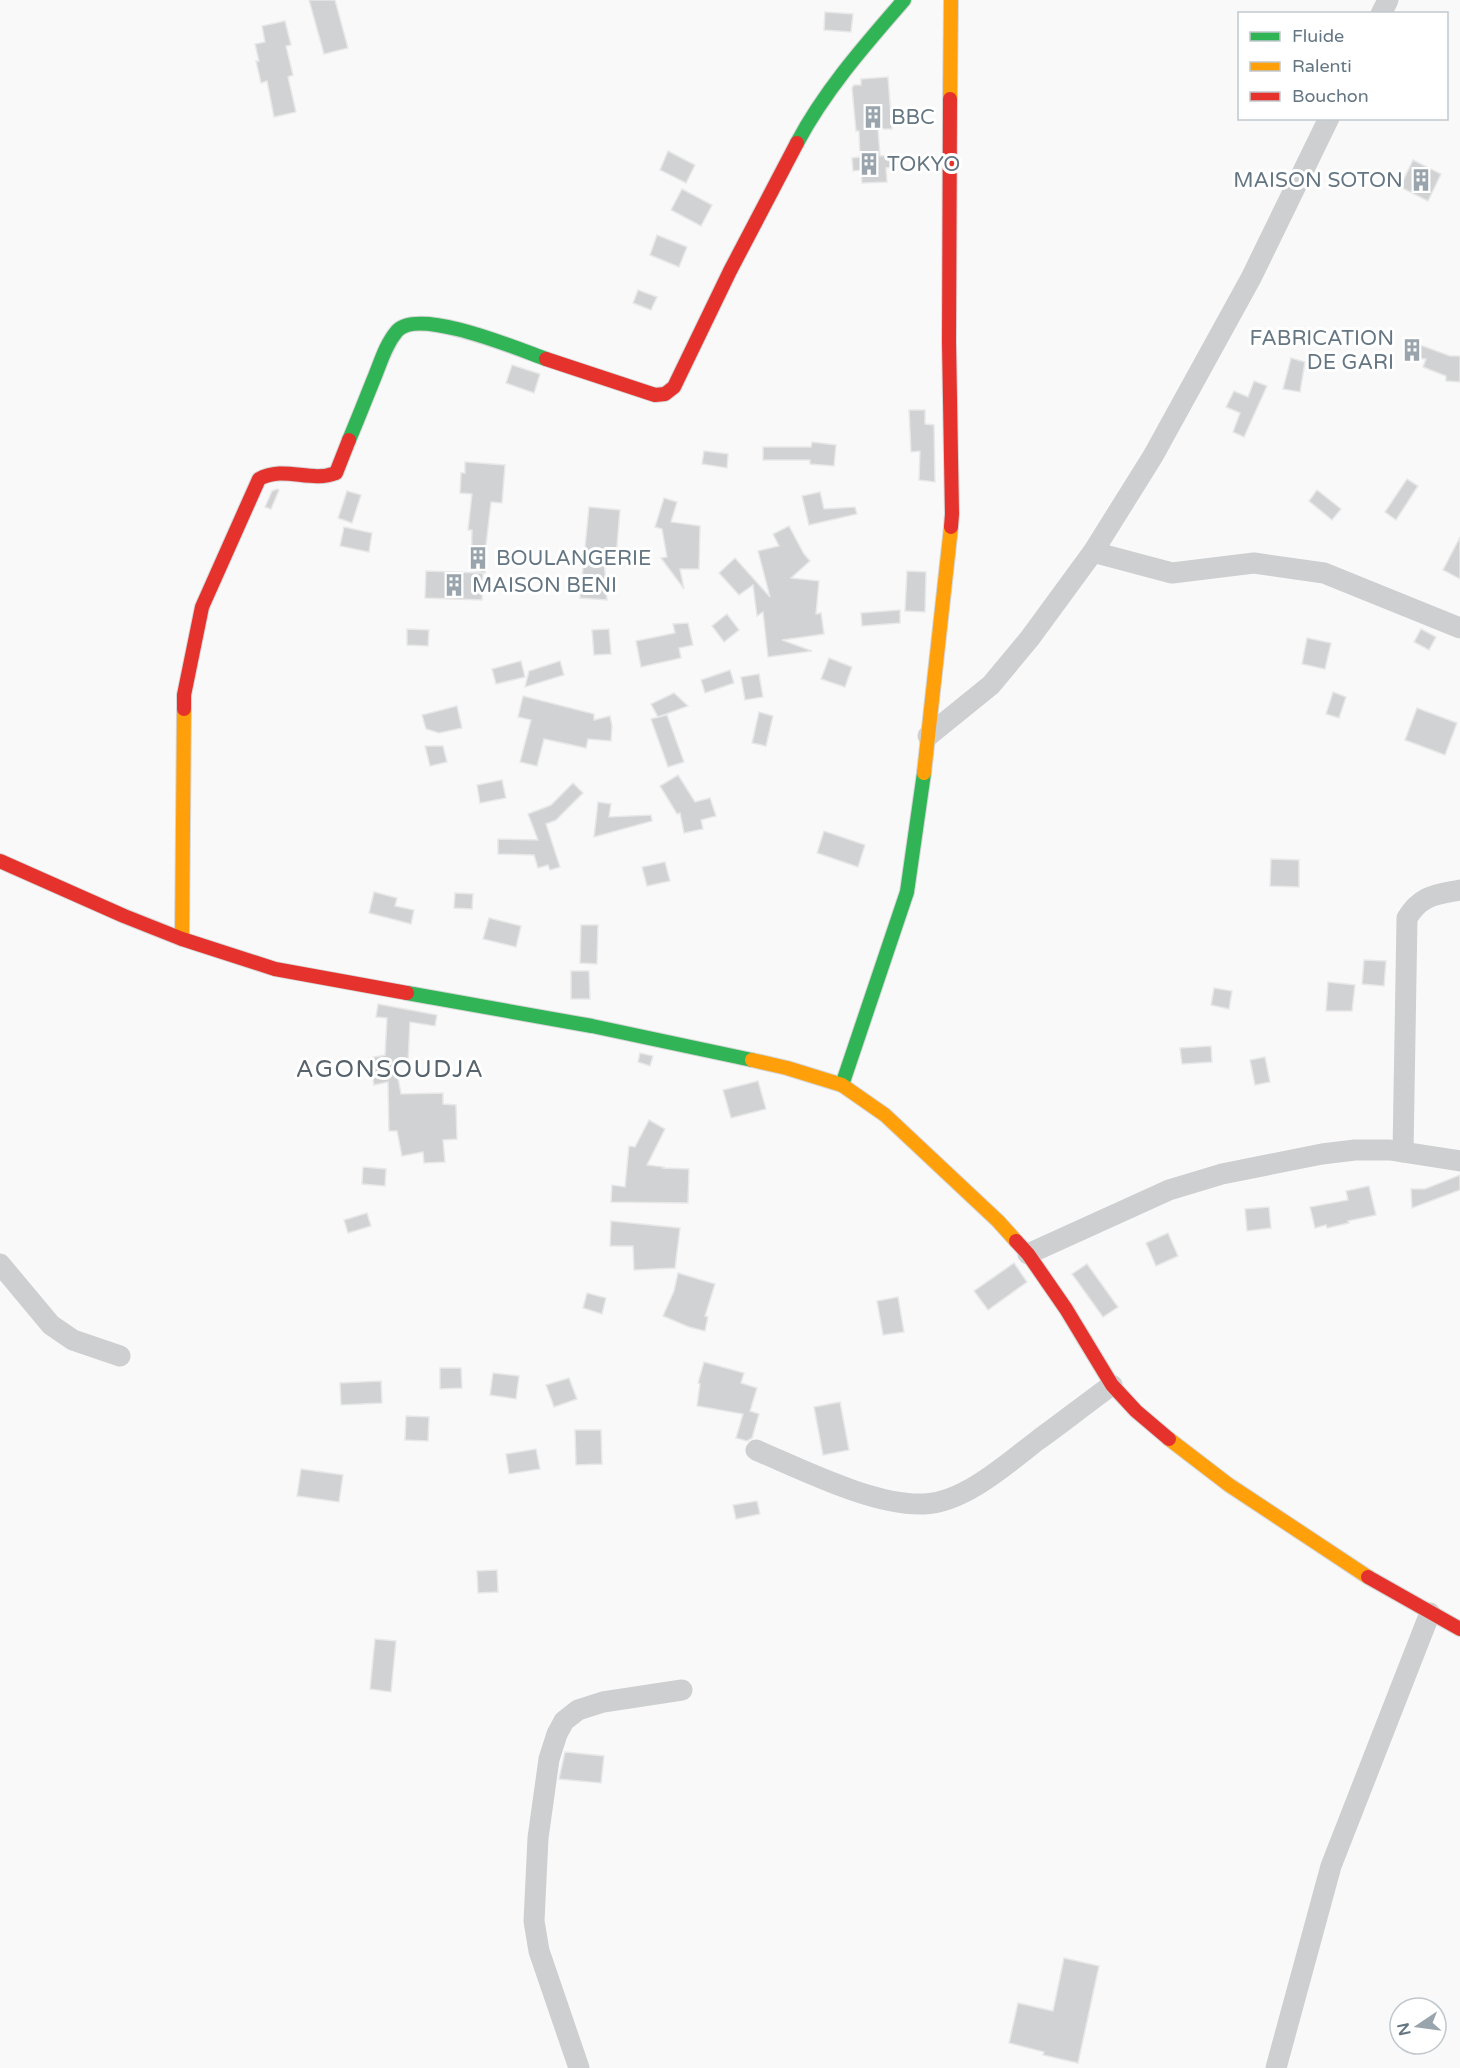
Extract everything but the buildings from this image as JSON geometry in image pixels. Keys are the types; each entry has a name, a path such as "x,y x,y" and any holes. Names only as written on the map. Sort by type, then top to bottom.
{"street":[{"path":"182,939 184,695 202,607 259,479 265,474 275,472 320,478 328,478 336,473 387,346 398,330 415,323 446,325 655,395 664,394 674,387 730,271 807,124 850,62 904,0"},
{"path":"842,1084 907,892 928,736 952,514 949,342 951,0"},
{"path":"928,736 991,685 1030,638 1093,552 1152,456 1251,278 1328,120"},
{"path":"1093,552 1172,573 1263,563 1324,573 1460,628"},
{"path":"0,861 182,939 275,969 592,1026 787,1068 842,1084 885,1115 998,1221 1029,1254 1112,1385 1145,1418 1186,1453 1230,1485 1379,1584 1460,1629"},
{"path":"1403,1152 1407,918 1416,904 1434,895 1460,890"},
{"path":"1029,1254 1169,1190 1222,1173 1322,1154 1377,1150 1460,1161"},
{"path":"0,1264 51,1325 73,1340 120,1356"},
{"path":"756,1450 869,1496 900,1503 926,1504 952,1498 991,1476 1112,1385"},
{"path":"1276,2068 1331,1866 1430,1613"},
{"path":"579,2068 539,1951 534,1921 538,1838 549,1759 564,1721 578,1710 603,1702 682,1690"}],"traffic: fast":[{"path":"797,143 833,86 904,0"},
{"path":"349,440 387,347 397,331 409,325 426,324 469,332 546,359"},
{"path":"842,1085 907,892 924,773"},
{"path":"407,993 592,1026 752,1060"}],"traffic: slow":[{"path":"950,99 951,0"},
{"path":"924,773 951,527"},
{"path":"182,939 184,709"},
{"path":"752,1060 842,1085 885,1115 998,1221 1016,1241"},
{"path":"1169,1439 1229,1485 1368,1577"}],"traffic: jam":[{"path":"950,99 951,527"},
{"path":"546,359 655,395 665,394 674,387 730,271 797,143"},
{"path":"184,709 184,695 202,607 259,479 278,474 326,476 336,473 349,440"},
{"path":"0,861 182,939 275,969 407,993"},
{"path":"1016,1241 1028,1254 1066,1309 1112,1385 1136,1411 1169,1439"},
{"path":"1368,1577 1460,1629"}],"place":[{"name":"BBC","path":"873,117"},
{"name":"TOKYO","path":"869,164"},
{"name":"MAISON SOTON","path":"1421,180"},
{"name":"FABRICATION DE GARI","path":"1412,350"},
{"name":"BOULANGERIE","path":"478,558"},
{"name":"MAISON BENI","path":"454,585"}],"district":[{"name":"AGONSOUDJA","path":"390,1069"}]}
